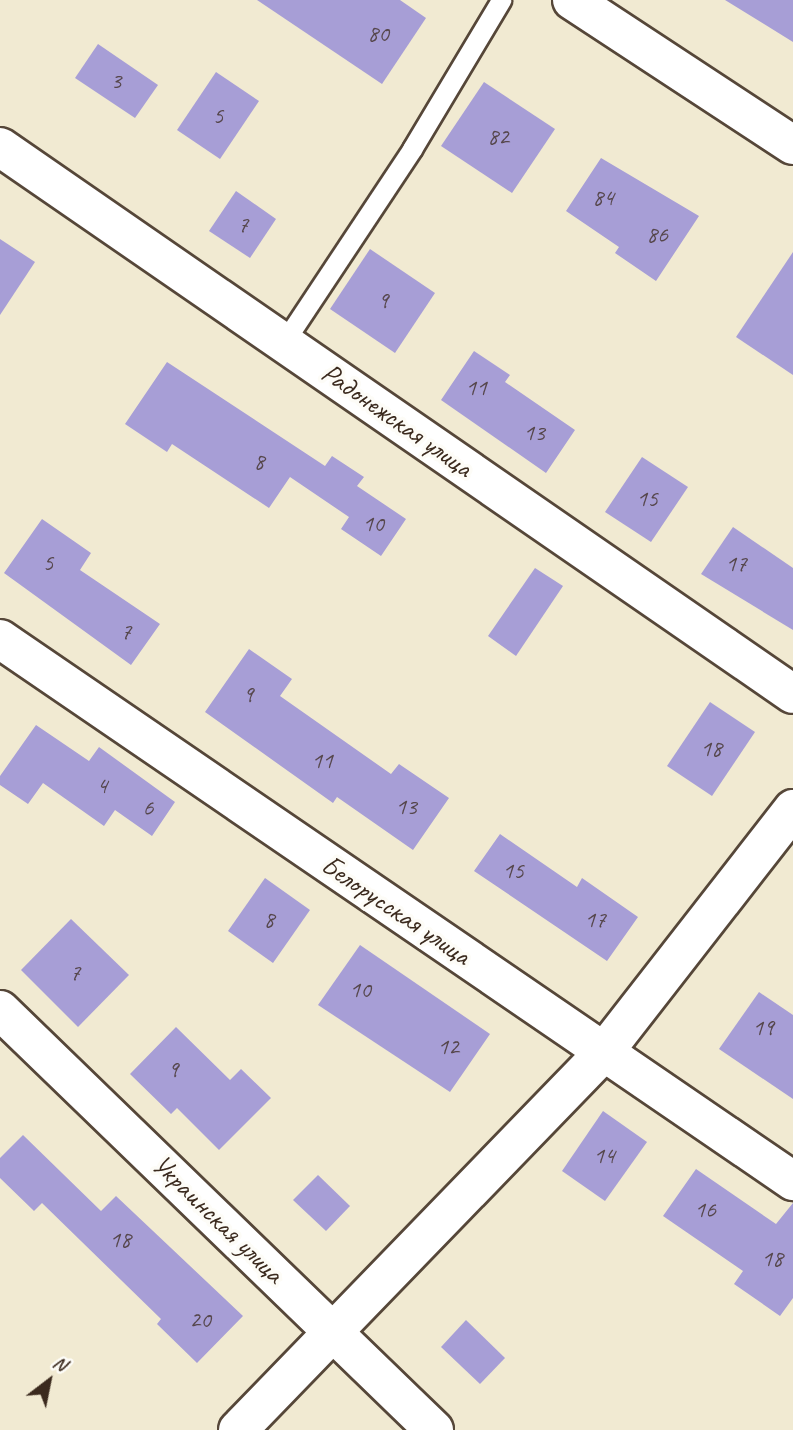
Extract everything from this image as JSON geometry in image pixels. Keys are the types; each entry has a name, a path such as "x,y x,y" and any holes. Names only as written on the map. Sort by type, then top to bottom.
{"street":[{"path":"572,0 793,145"},
{"name":"Радонежская улица","path":"0,147 793,694"},
{"name":"Белорусская улица","path":"0,639 793,1181"},
{"path":"238,1430 337,1332 604,1052 793,808"},
{"name":"Украинская улица","path":"0,1010 337,1332 435,1430"}],"lane":[{"path":"284,342 412,149 501,0"}],"building":[{"path":"257,0 400,0 426,18 382,84"},
{"path":"725,0 793,0 793,42"},
{"path":"98,44 158,85 135,118 75,78"},
{"path":"216,72 259,101 220,159 177,130"},
{"path":"484,82 555,129 512,193 441,146"},
{"path":"601,158 699,216 656,281 615,253 619,247 566,211"},
{"path":"236,191 276,219 250,258 209,231"},
{"path":"0,239 35,262 0,315"},
{"path":"370,249 435,293 395,353 330,309"},
{"path":"793,252 793,375 736,337"},
{"path":"474,351 510,375 505,382 575,430 546,473 441,400"},
{"path":"167,362 325,466 332,456 364,477 357,486 406,519 381,556 341,529 349,517 290,477 269,508 172,444 167,452 125,424"},
{"path":"642,457 688,487 651,542 605,512"},
{"path":"42,519 91,553 80,570 160,624 131,665 4,573"},
{"path":"733,527 793,568 793,630 701,574"},
{"path":"535,568 563,586 516,656 488,636"},
{"path":"249,649 292,679 280,696 391,774 399,764 449,798 413,850 337,797 333,803 205,712"},
{"path":"710,702 755,732 712,796 667,766"},
{"path":"36,725 89,761 99,747 175,802 152,836 115,810 104,826 43,783 28,804 0,785 0,776"},
{"path":"500,834 577,887 582,878 638,917 607,961 474,871"},
{"path":"265,878 310,910 273,963 228,931"},
{"path":"71,919 129,975 78,1027 21,970"},
{"path":"360,945 490,1034 450,1092 318,1005"},
{"path":"759,992 793,1015 793,1099 719,1049"},
{"path":"176,1027 230,1080 241,1069 271,1098 219,1150 177,1108 171,1114 130,1074"},
{"path":"603,1111 647,1142 605,1201 562,1171"},
{"path":"23,1135 101,1211 116,1196 243,1316 197,1363 157,1324 161,1319 42,1203 34,1211 0,1178 0,1158"},
{"path":"696,1169 776,1224 793,1203 793,1298 780,1316 734,1284 743,1271 663,1216"},
{"path":"318,1175 350,1206 326,1231 293,1200"},
{"path":"466,1320 505,1358 480,1384 441,1347"}]}
